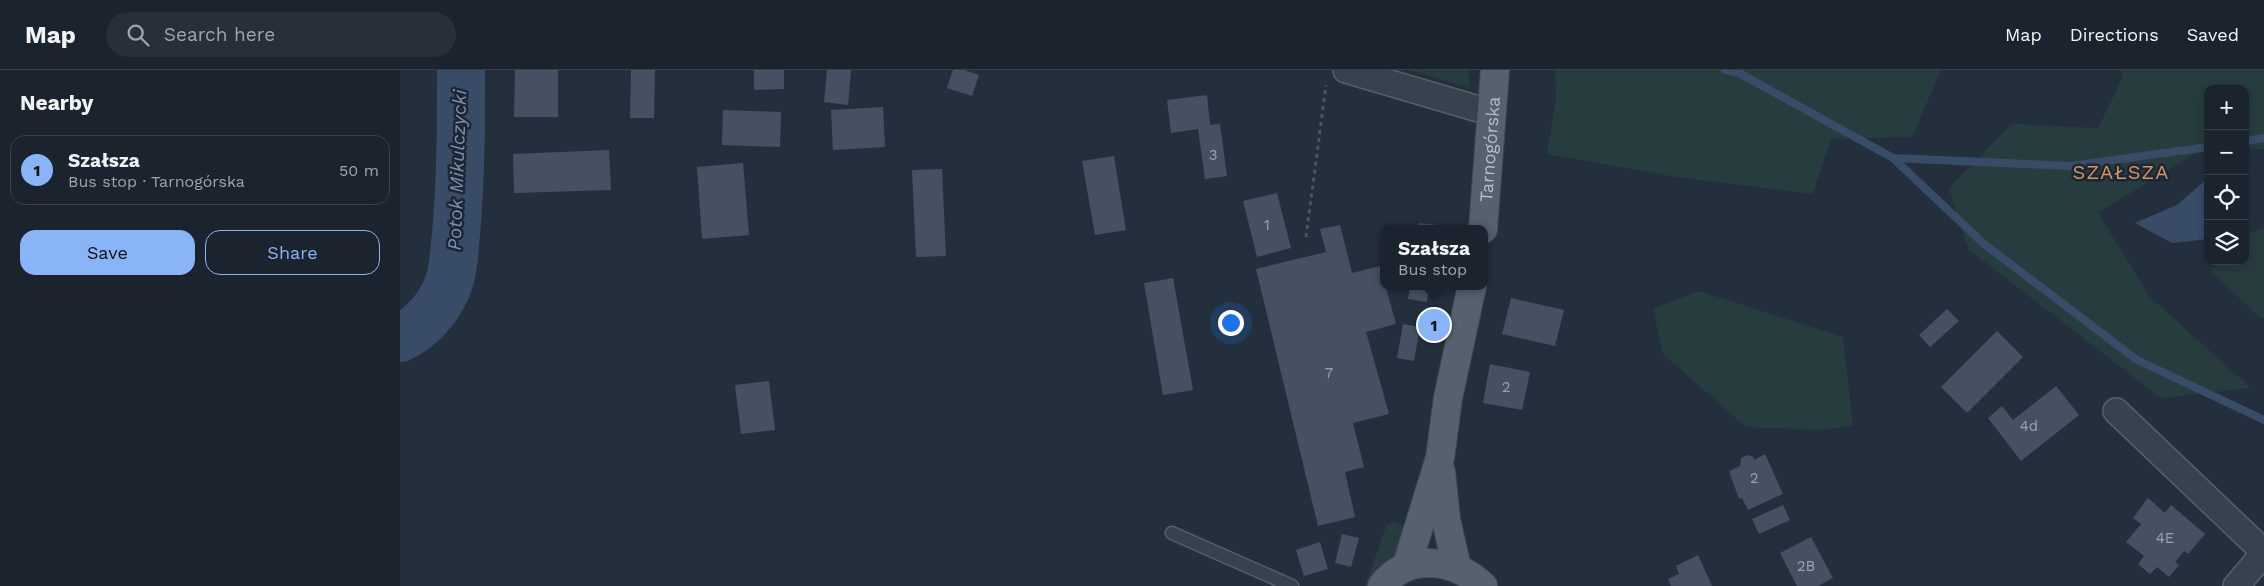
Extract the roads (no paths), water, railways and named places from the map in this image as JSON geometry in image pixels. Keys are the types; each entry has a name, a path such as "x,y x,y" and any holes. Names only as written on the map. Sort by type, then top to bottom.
{"main road":[{"name":"Tarnogórska","path":"1483,225 1495,72"},
{"path":"1382,586 1407,565 1440,458 1448,398 1471,290"},
{"path":"1440,458 1446,520 1457,568"},
{"path":"1407,565 1432,563 1457,568 1483,586"}],"street":[{"path":"1337,75 1492,113"},
{"path":"2116,411 2264,552 2236,586"}],"lane":[{"path":"1172,533 1292,586"}],"water":[{"path":"2204,181 2204,239 2172,243 2135,223 2177,205"}],"waterway":[{"name":"Potok Mikulczycki","path":"400,338 414,330 433,312 451,277 459,193 461,70"},
{"path":"1725,70 1739,73 1893,158 1984,244 2137,360 2264,420"},
{"path":"2249,140 2264,138"},
{"path":"1893,158 2070,166 2204,148"}],"place":[{"name":"Szałsza","path":"1434,325"}],"district":[{"name":"SZAŁSZA","path":"2121,172"}]}
